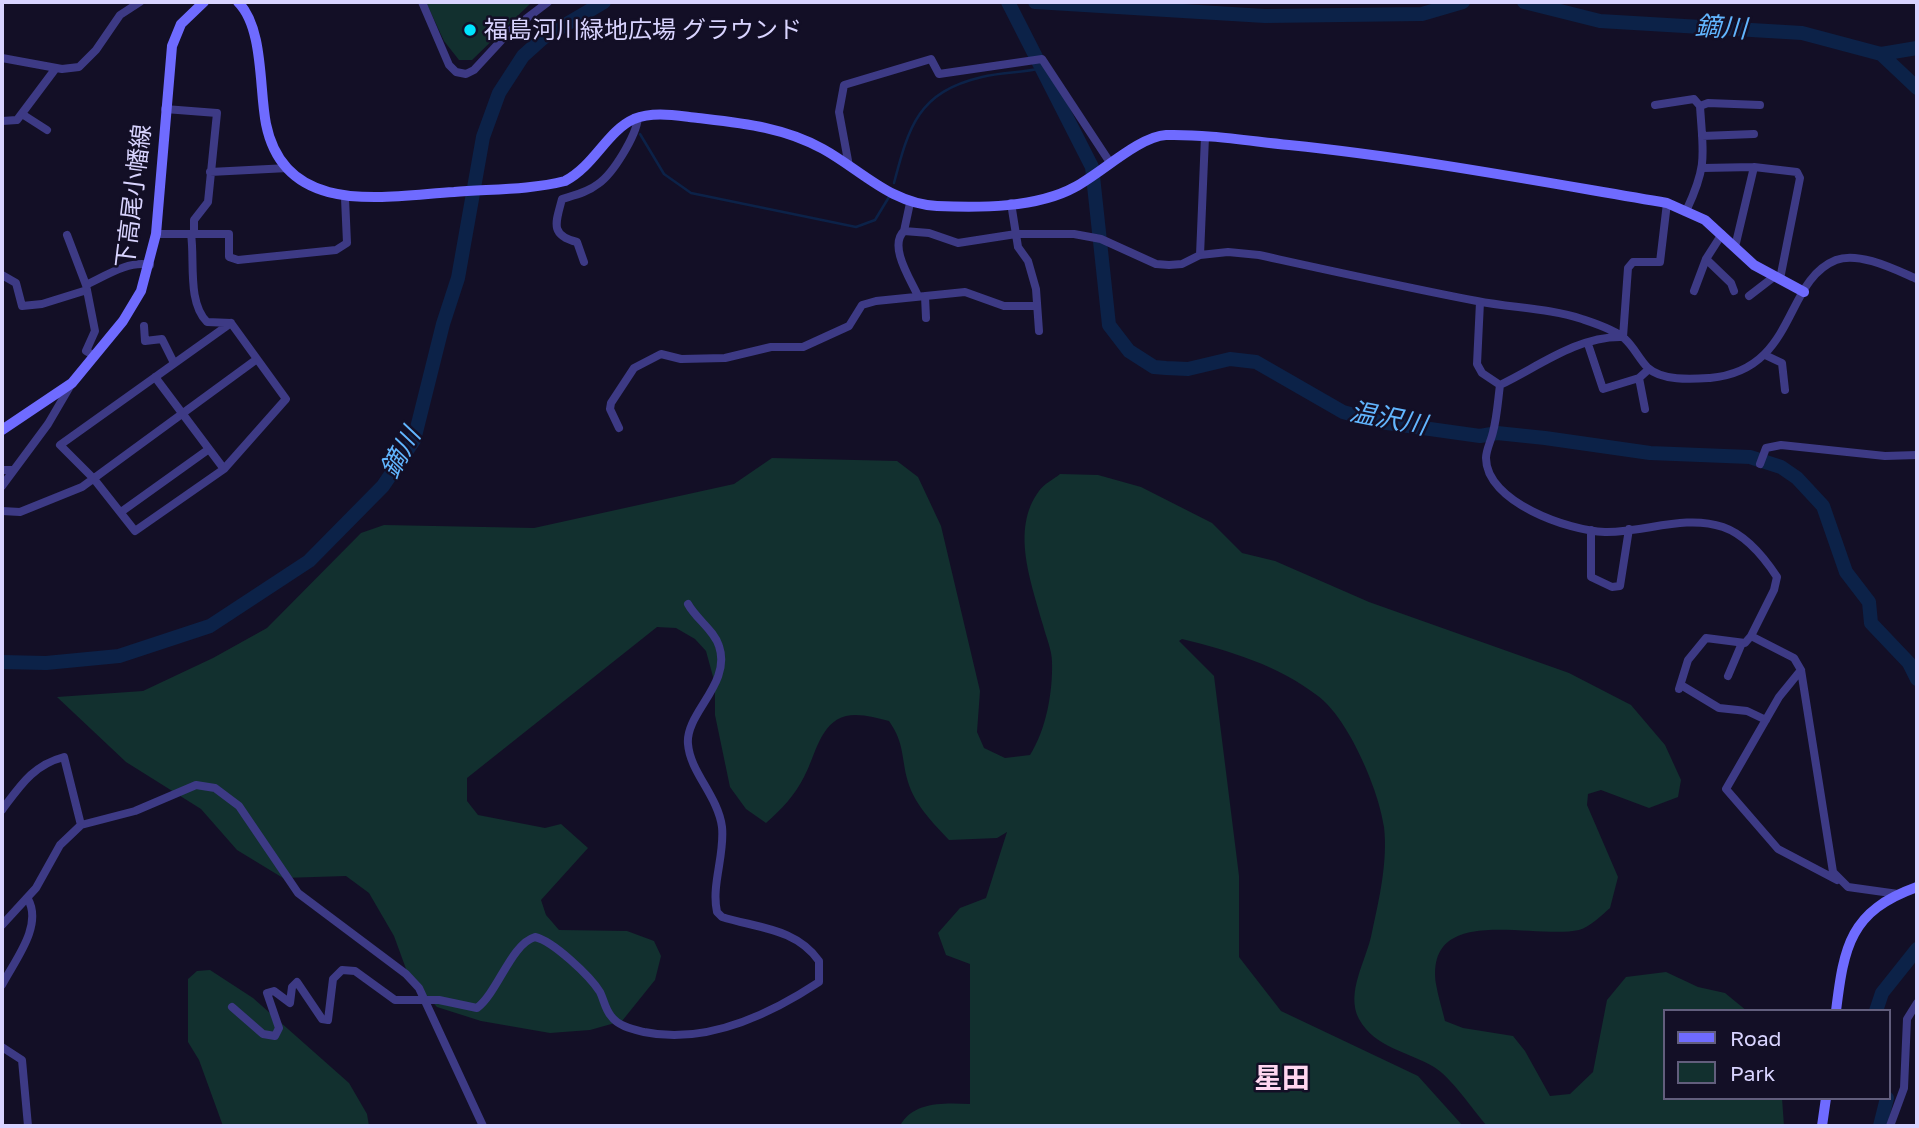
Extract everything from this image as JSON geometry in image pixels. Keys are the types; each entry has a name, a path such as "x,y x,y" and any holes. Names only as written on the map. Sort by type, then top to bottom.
{"street":[{"path":"2,58 56,68 79,67 96,50 120,15 140,2"},
{"name":"下高尾小幡線","path":"2,430 72,383 135,301 150,265 156,234 165,109 176,33 187,16 204,2"},
{"path":"237,2 251,24 270,139 288,168 306,183 345,198 555,184 569,179 589,165 616,132 638,118 662,115 752,124 798,137 910,203 937,206 1036,200 1074,188 1157,136 1205,137 1366,153 1667,203 1687,209 1723,234 1754,265 1804,292"},
{"path":"422,2 449,65 457,72 466,74 474,70 510,31 548,2"},
{"path":"849,166 839,112 844,85 931,60 939,74 1042,59 1111,164"},
{"path":"2,121 17,120 56,68"},
{"path":"1655,105 1694,99 1700,106 1703,168 1687,209"},
{"path":"1700,106 1709,103 1760,105"},
{"path":"165,109 217,113 208,202 194,220 193,278 200,312 207,322 231,323"},
{"path":"22,114 47,130"},
{"path":"584,262 577,242 564,239 555,225 562,199 586,192 606,178 632,139 638,118"},
{"path":"1702,136 1754,134"},
{"path":"1200,255 1205,137"},
{"path":"1703,168 1754,167 1797,172 1800,178 1777,277 1749,296"},
{"path":"1735,247 1754,167"},
{"path":"210,172 288,168"},
{"path":"156,234 229,234 229,257 238,260 336,250 347,243 345,198"},
{"path":"910,203 904,231 898,242 900,254 921,296 926,318"},
{"path":"1011,203 1018,247 1028,261 1039,331"},
{"path":"1623,337 1628,268 1633,261 1660,262 1667,203"},
{"path":"904,231 929,233 958,243 1016,234 1074,234 1101,239 1156,264 1182,264 1200,255 1228,252 1259,255 1480,302 1580,319 1623,337 1649,369 1660,375 1684,378 1723,376 1765,355 1780,336 1804,292 1828,265 1847,259 1864,260 1917,279"},
{"path":"1694,292 1706,259 1723,234"},
{"path":"67,235 87,287 95,331 86,351 95,356"},
{"path":"1706,259 1731,283 1734,290"},
{"path":"2,275 16,283 22,306 42,304 87,287 118,270 142,263 150,265"},
{"path":"619,428 610,409 611,403 634,368 661,354 681,359 724,358 771,347 803,347 849,326 862,305 921,296 965,292 1004,306 1037,306"},
{"path":"1480,302 1477,365 1482,373 1500,384"},
{"path":"231,323 286,399 224,468 135,531 94,479 60,445 231,323"},
{"path":"144,326 145,341 162,339 174,363"},
{"path":"1500,384 1532,370 1558,352 1623,337"},
{"path":"1588,344 1603,389 1639,378 1649,369"},
{"path":"1765,355 1782,363 1785,390"},
{"path":"2,512 20,512 72,493 257,359"},
{"path":"155,377 224,468"},
{"path":"1639,378 1645,409"},
{"path":"2,486 48,424 72,383"},
{"path":"1500,384 1494,430 1486,460 1498,488 1529,510 1591,530 1608,532 1705,523 1723,527 1745,540 1777,577 1774,590 1751,636 1742,643 1728,676"},
{"path":"1760,464 1766,448 1782,445 1885,456 1917,455"},
{"path":"121,512 209,449"},
{"path":"2,470 13,470"},
{"path":"1591,530 1591,577 1612,587 1620,586 1629,529"},
{"path":"232,1007 263,1034 275,1036 279,1028 267,993 274,991 290,1003 292,987 297,982 323,1019 328,1020 334,979 342,970 355,971 388,998 426,1002 439,1000 477,1008 491,993 523,946 535,937 550,944 590,980 612,1018 620,1024 655,1034 694,1034 721,1029 796,997 819,982 819,961 798,940 767,927 722,917 717,912 722,825 716,804 688,745 690,726 704,708 720,668 720,649 716,637 688,604"},
{"path":"1751,636 1794,658 1801,670 1833,872 1838,880"},
{"path":"1742,643 1706,638 1688,660 1680,687 1719,708 1747,711 1766,720"},
{"path":"1801,670 1766,720 1726,789 1779,849 1858,889 1917,895"},
{"path":"2,810 22,780 49,761 64,757 81,825"},
{"path":"2,925 27,899 60,845 81,825 135,811 196,785 215,788 239,806 299,893 406,974 426,1002 483,1126"},
{"path":"1836,1009 1846,948 1852,936 1868,914 1917,887"},
{"path":"2,985 30,928 34,909 27,899"},
{"path":"1890,1126 1904,1088 1903,1043 1907,1019 1917,1003"},
{"path":"2,1040 5,1049 22,1060 28,1126"},
{"path":"1822,1126 1826,1100"}],"green space":[{"name":"福島河川緑地広場 グラウンド","path":"426,2 532,2 472,60 459,60 444,41"},
{"path":"772,458 897,461 918,477 941,526 980,691 977,732 984,748 1005,758 1030,755 1047,710 1052,657 1029,575 1025,540 1030,506 1041,488 1060,474 1098,475 1141,487 1212,523 1242,553 1275,561 1369,602 1569,673 1631,705 1665,745 1681,780 1678,797 1649,808 1601,790 1588,794 1587,805 1618,877 1610,908 1592,924 1579,930 1486,930 1465,934 1447,942 1437,959 1436,984 1445,1021 1463,1028 1513,1036 1525,1051 1550,1096 1570,1094 1593,1072 1607,1000 1626,977 1666,972 1698,987 1725,993 1745,1009 1664,1009 1664,1100 1782,1100 1784,1126 1487,1126 1441,1072 1374,1037 1359,1019 1354,998 1377,907 1384,867 1385,840 1376,794 1351,737 1329,706 1303,685 1253,660 1182,639 1179,641 1214,676 1239,876 1239,957 1281,1011 1418,1076 1463,1126 900,1126 913,1112 930,1105 970,1104 970,964 946,955 938,933 960,908 986,898 1007,832 997,838 949,840 915,798 908,782 900,744 889,721 857,715 846,716 830,725 819,741 796,790 766,823 746,809 730,787 715,715 715,684 706,651 695,639 676,628 657,627 467,778 467,801 478,815 545,828 561,824 588,848 541,900 546,915 559,930 627,931 654,941 661,956 655,980 622,1021 590,1030 550,1033 481,1021 437,1007 409,977 394,936 369,893 346,876 283,878 237,850 201,809 126,762 57,697 143,691 213,658 267,628 361,533 384,525 534,528 734,484"},
{"path":"210,970 253,998 349,1083 367,1114 369,1126 223,1126 199,1060 188,1042 188,979 197,971"}],"waterway":[{"name":"鏑川","path":"2,662 46,663 119,656 210,626 309,561 383,486 414,440 443,324 458,278 483,137 499,93 523,56 543,38 604,2"},
{"name":"温沢川","path":"1008,2 1092,167 1109,325 1129,351 1154,367 1188,369 1230,359 1256,362 1343,412 1380,422 1480,436 1497,433 1545,438 1650,453 1750,457 1781,467 1797,478 1823,506 1846,572 1869,602 1871,623 1909,663 1917,679"},
{"name":"鏑川","path":"1035,2 1265,16 1422,14 1463,2"},
{"name":"鏑川","path":"1524,2 1600,21 1802,33 1881,54 1917,48"},
{"path":"1881,54 1917,88"},
{"path":"894,183 912,128 930,102 960,84 990,75 1042,68"},
{"path":"640,134 664,174 691,193 856,227 875,220 889,197"},
{"name":"温沢川","path":"1877,1009 1882,993 1917,949"},
{"name":"温沢川","path":"1880,1126 1886,1100"}],"place":[{"name":"福島河川緑地広場 グラウンド","path":"470,30"}],"district":[{"name":"星田","path":"1282,1079"}]}
